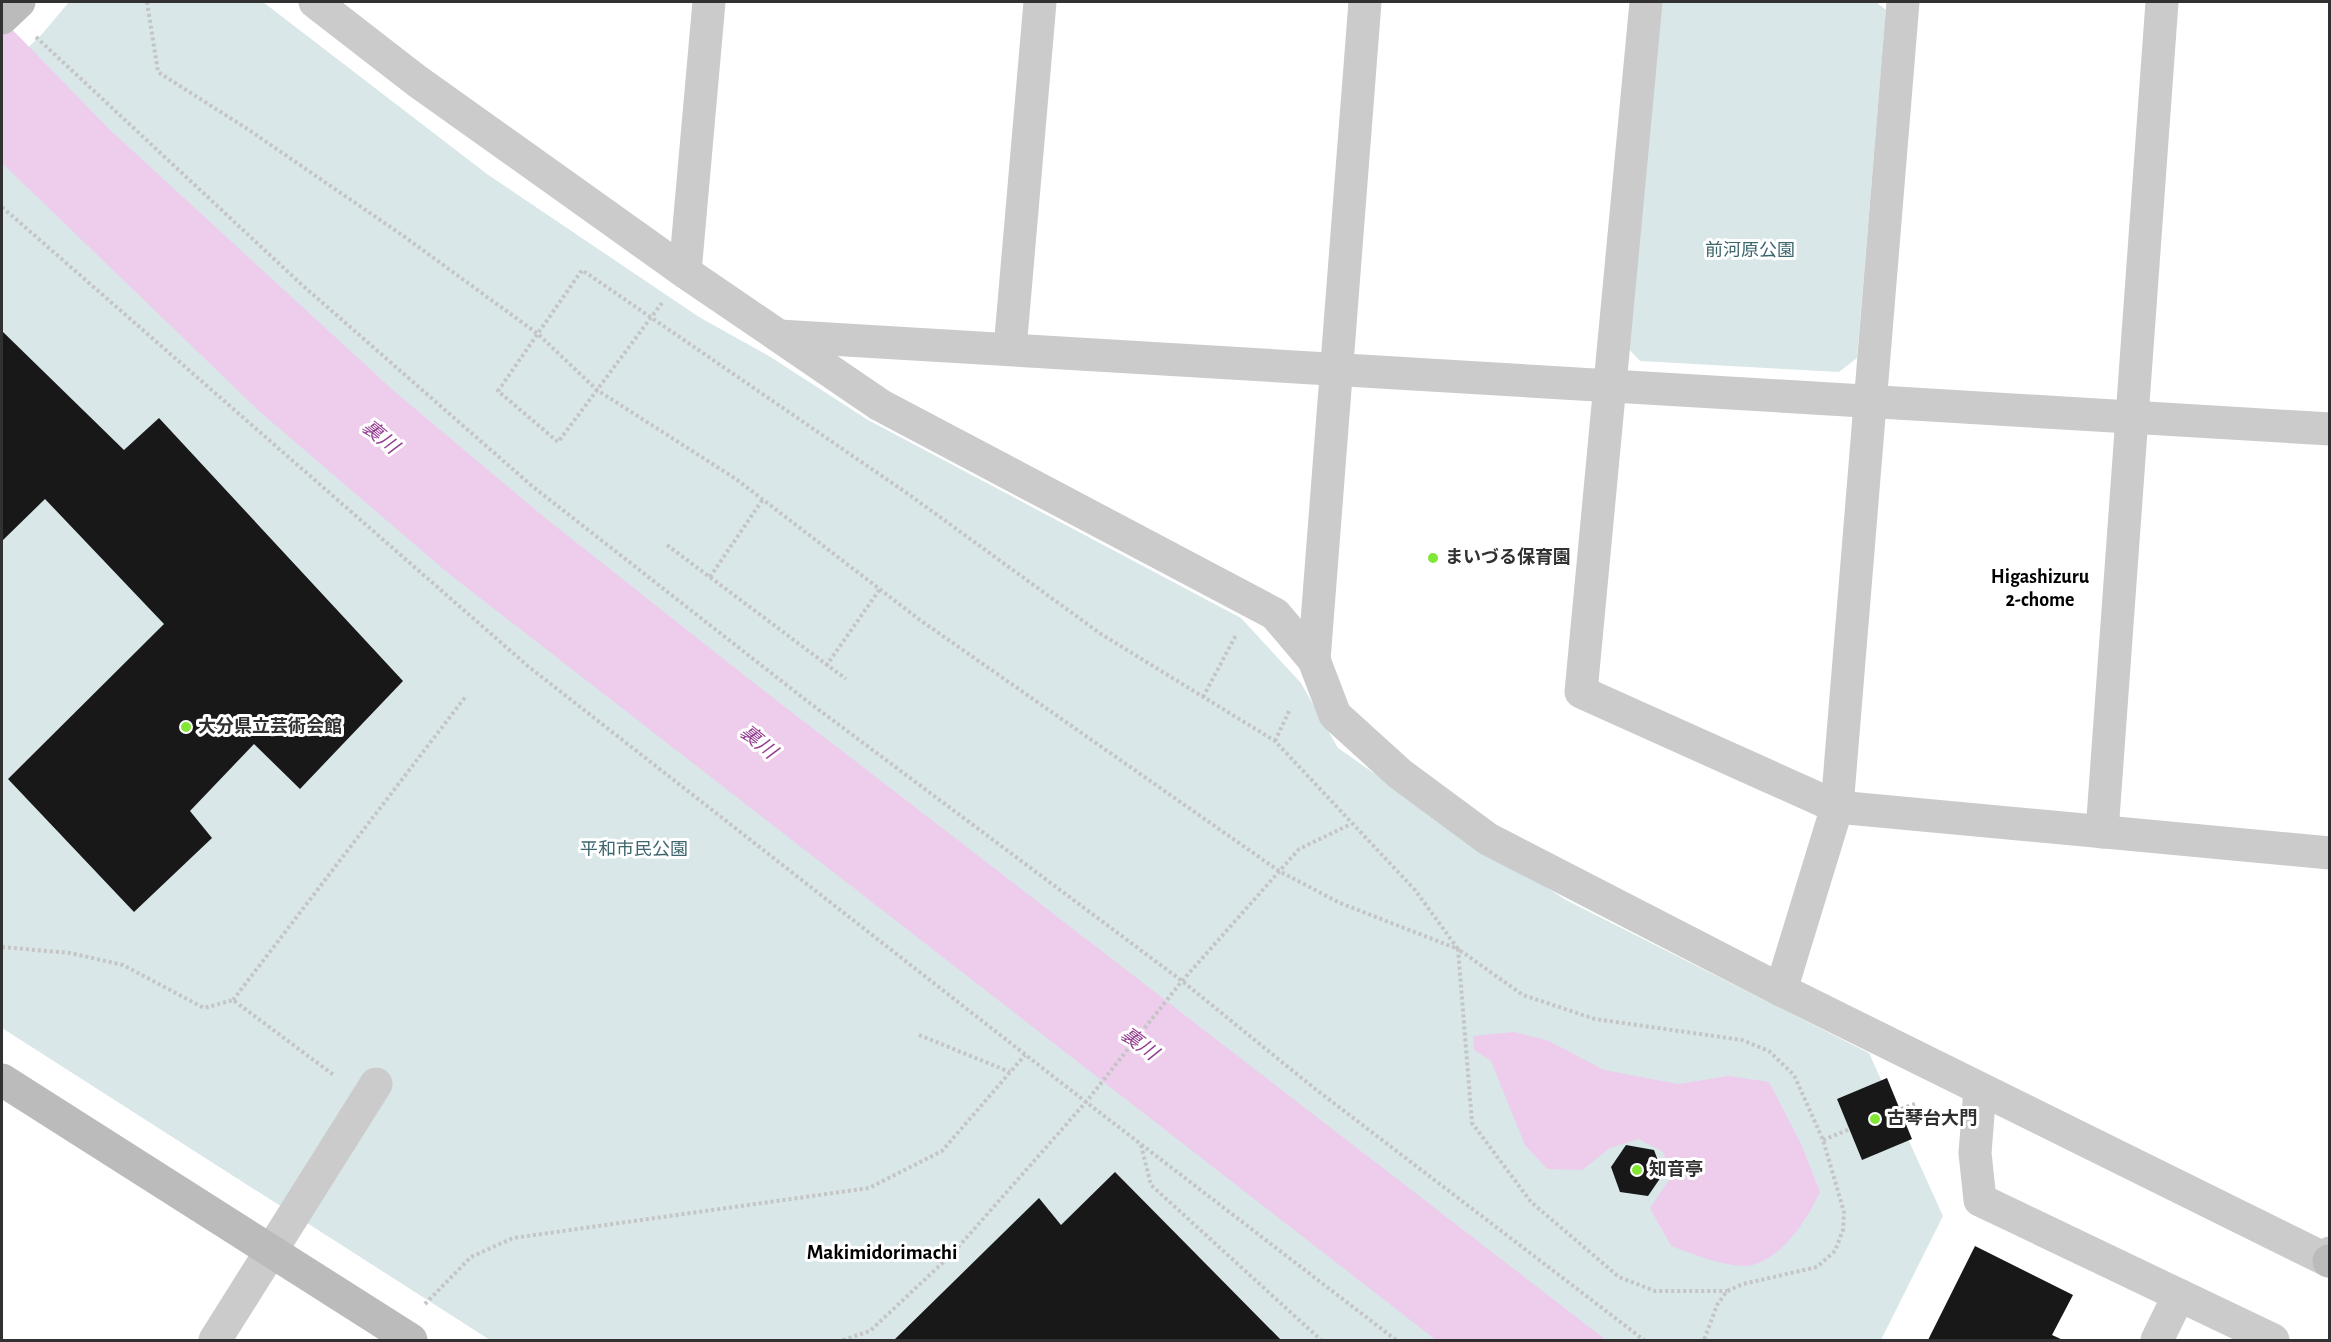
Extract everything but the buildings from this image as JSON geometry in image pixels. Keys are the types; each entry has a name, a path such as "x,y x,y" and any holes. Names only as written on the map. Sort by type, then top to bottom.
{"street":[{"path":"686,272 709,2"},
{"path":"1010,349 1040,2"},
{"path":"1314,660 1365,2"},
{"path":"1646,2 1581,692 1837,807 2330,854"},
{"path":"1781,990 1837,807 1904,2"},
{"path":"2102,832 2162,2"},
{"path":"330,6 417,81 686,272 880,405 1275,614 1314,660 1335,715 1400,774 1488,839 1781,990 2329,1261 2330,1253"},
{"path":"777,335 2330,429"},
{"path":"2,1080 273,1251 415,1326"},
{"path":"215,1341 376,1084"},
{"path":"1980,1089 1975,1153 1980,1200 2273,1341"},
{"path":"2157,1341 2179,1295"}],"path":[{"path":"147,2 158,72 268,143 538,334 597,390 736,479 880,589 1050,713 1149,777 1279,871 1340,903 1458,949 1523,995 1595,1019 1742,1040 1770,1051 1794,1075 1823,1140 1844,1212 1843,1230 1834,1251 1822,1263 1810,1270 1743,1284 1727,1291 1655,1291 1619,1277 1531,1202 1472,1123 1458,949 1415,890 1275,741 1101,634 911,496 651,317 582,270 538,334 498,391 558,442 597,390 651,317 686,272"},
{"path":"17,13 301,284 532,486 807,701 1182,981 1314,1088 1644,1341"},
{"path":"2,207 529,667 1025,1055 1396,1341"},
{"path":"711,577 763,499"},
{"path":"667,545 846,679"},
{"path":"826,666 880,589"},
{"path":"1203,697 1252,602"},
{"path":"2,947 70,953 123,965 204,1008 233,1000 466,696"},
{"path":"843,1341 870,1331 953,1253 1086,1102 1182,981 1299,849 1351,824"},
{"path":"233,1000 341,1080"},
{"path":"919,1035 1010,1072"},
{"path":"415,1326 471,1257 513,1238 869,1188 942,1151 1025,1055"},
{"path":"1901,1109 1915,1104"},
{"path":"1823,1140 1850,1130"},
{"path":"1142,1145 1151,1185 1321,1341"},
{"path":"1704,1341 1716,1305 1727,1291"}],"green space":[{"name":"平和市民公園","path":"69,2 263,2 487,174 699,317 769,356 868,420 1241,618 1301,683 1338,748 1566,900 1869,1053 1943,1216 1881,1340 490,1340 2,1028 2,73 42,34"},
{"name":"前河原公園","path":"1655,2 1876,2 1886,10 1857,358 1839,372 1640,361 1626,346"}],"water":[{"name":"裏川","path":"2,19 110,130 395,392 544,517 754,683 1606,1340 1436,1340 448,573 259,411 2,163"},
{"path":"1514,1032 1549,1041 1604,1070 1678,1084 1729,1076 1769,1082 1802,1146 1820,1192 1802,1224 1786,1244 1767,1259 1748,1266 1726,1264 1671,1246 1650,1208 1673,1174 1662,1151 1638,1139 1610,1148 1582,1170 1547,1169 1525,1145 1491,1061 1474,1050 1473,1036"}],"place":[{"name":"まいづる保育園","path":"1433,558"},
{"name":"大分県立芸術会館","path":"186,727"},
{"name":"古琴台大門","path":"1875,1119"},
{"name":"知音亭","path":"1637,1170"}],"district":[{"name":"Higashizuru 2-chome","path":"2040,588"},
{"name":"Makimidorimachi","path":"882,1252"}]}
